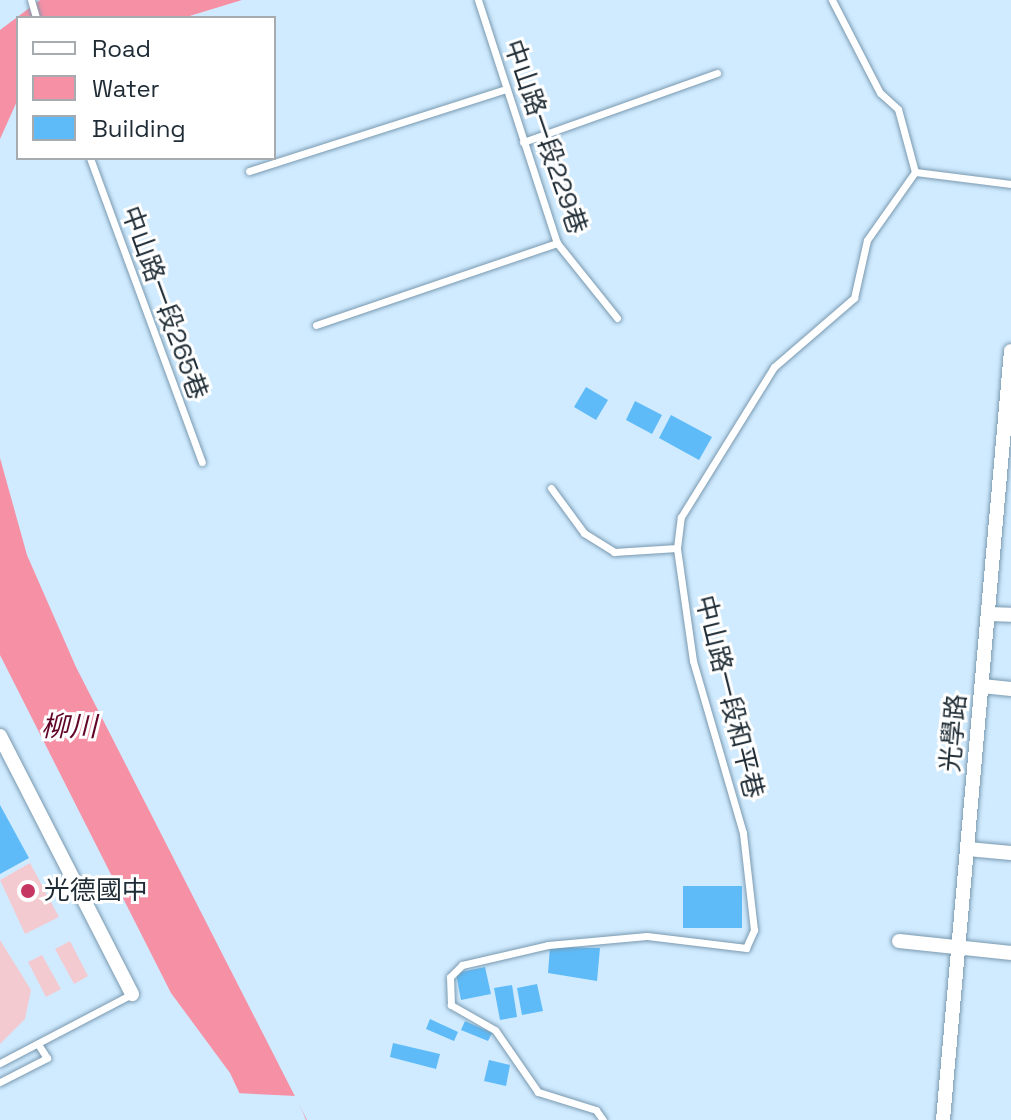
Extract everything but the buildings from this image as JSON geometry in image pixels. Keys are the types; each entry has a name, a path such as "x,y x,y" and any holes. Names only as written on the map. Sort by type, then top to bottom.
{"street":[{"name":"光學路","path":"943,1120 988,614 1004,494 1011,351"},
{"path":"988,614 1011,615"},
{"path":"982,686 1011,689"},
{"path":"0,736 132,994"},
{"path":"968,849 1011,853"},
{"path":"899,941 1011,953"}],"lane":[{"name":"中山路一段229巷","path":"478,0 557,243 617,318"},
{"path":"832,0 880,93 898,109 915,172 1011,184"},
{"path":"523,142 717,73"},
{"path":"249,171 506,89"},
{"name":"中山路一段265巷","path":"91,160 202,462"},
{"name":"中山路一段和平巷","path":"603,1120 596,1110 538,1092 495,1030 451,1005 450,977 462,965 548,945 647,936 746,948 754,930 743,833 693,661 677,548 681,517 774,367 854,298 867,240 915,172"},
{"path":"316,325 557,243"},
{"path":"551,488 584,533 614,552 677,548"},
{"path":"0,1063 132,994"},
{"path":"0,1082 47,1058 38,1044"}],"shaded area":[{"path":"30,863 59,917 25,934 0,880"},
{"path":"0,940 31,990 25,1019 0,1044"},
{"path":"70,941 88,976 74,984 55,949"},
{"path":"42,955 61,989 46,997 28,962"}],"water":[{"path":"40,0 242,0 190,16 19,16"},
{"path":"16,18 16,103 0,139 0,30"},
{"name":"柳川","path":"0,458 27,555 76,667 307,1120 252,1120 230,1073 171,993 0,655"}],"pier":[{"path":"236,1093 296,1096 306,1120 248,1120"}],"place":[{"name":"光德國中","path":"28,891"}]}
